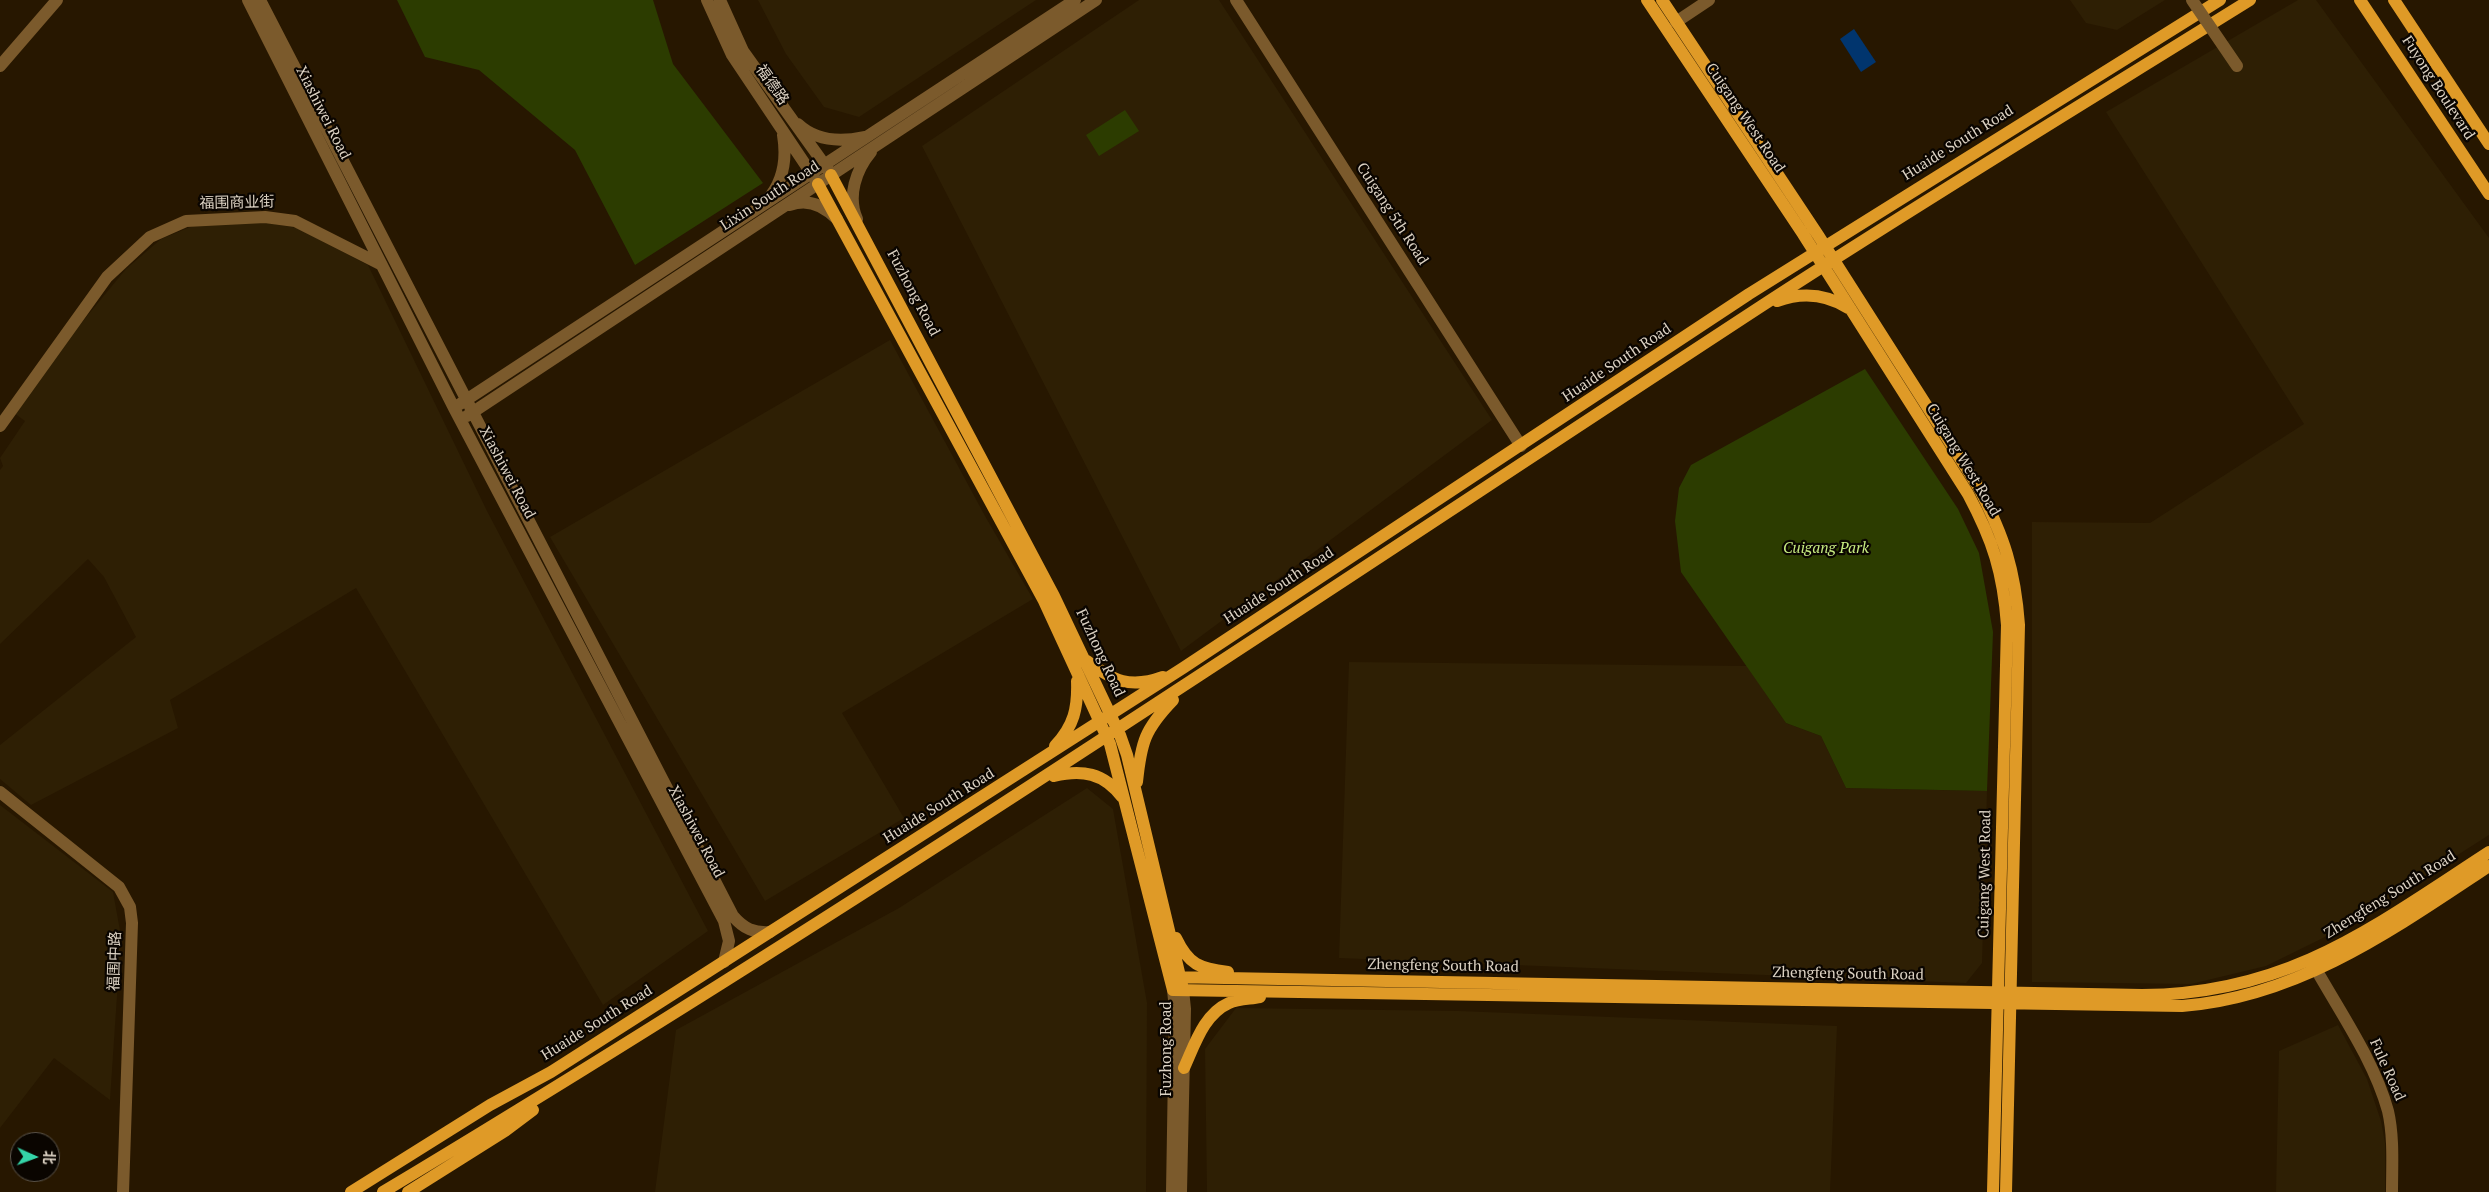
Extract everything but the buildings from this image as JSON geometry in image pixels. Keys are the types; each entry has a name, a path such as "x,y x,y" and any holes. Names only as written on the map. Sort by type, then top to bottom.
{"main road":[{"name":"Cuigang West Road","path":"1647,0 1820,249"},
{"name":"Cuigang West Road","path":"1662,0 1820,249 1851,310 1968,494 1987,530 2002,581 2007,625 2004,998 2006,1192"},
{"name":"Huaide South Road","path":"351,1192 490,1105 551,1072 1037,763 1820,249 2220,0"},
{"path":"383,1192 580,1074 1033,785 1828,263 2250,0"},
{"name":"Fuyong Boulevard","path":"2394,0 2489,144"},
{"name":"Fuyong Boulevard","path":"2362,3 2489,194"},
{"name":"Fuzhong Road","path":"828,170 1044,576 1118,730 1136,792 1166,915 1175,977"},
{"name":"Fuzhong Road","path":"815,179 1034,581 1107,737 1178,990"},
{"name":"Cuigang West Road","path":"1828,263 1979,488 1998,525 2010,558 2016,588 2019,625 2004,998 1993,1192"},
{"path":"1763,305 1783,299 1816,295 1836,301 1851,310"},
{"path":"1085,660 1114,679 1132,683 1149,681 1184,668"},
{"path":"1037,763 1066,734 1075,718 1078,698 1077,673"},
{"path":"1136,792 1140,756 1148,730 1187,685"},
{"path":"1033,785 1069,772 1090,773 1099,776 1115,787 1126,801"},
{"name":"Zhengfeng South Road","path":"1178,990 2004,998 2165,995 2223,989 2256,981 2311,960 2359,936 2489,852"},
{"name":"Zhengfeng South Road","path":"1175,977 2004,998 2182,1006 2205,1004 2259,992 2317,971 2365,946 2489,866"},
{"path":"1166,915 1190,962 1199,967 1227,972 1322,972 1344,980"},
{"path":"1184,1068 1210,1017 1217,1010 1231,1002 1296,992"},
{"path":"408,1192 505,1131 580,1074"}],"street":[{"path":"0,66 57,0"},
{"name":"Xiashiwei Road","path":"248,0 454,408 724,921 729,941 724,962"},
{"name":"Xiashiwei Road","path":"260,0 733,916 749,930 758,933 770,932"},
{"name":"福德路","path":"707,0 732,55 815,179"},
{"name":"福德路","path":"720,0 743,51 828,170"},
{"name":"Lixin South Road","path":"461,420 783,207 815,179 1075,0"},
{"name":"Lixin South Road","path":"885,132 1096,0"},
{"name":"Cuigang 5th Road","path":"1236,0 1521,446"},
{"path":"1676,22 1709,0"},
{"path":"2192,0 2237,66"},
{"path":"786,113 802,127 821,137 842,141 885,132"},
{"path":"760,208 773,194 784,166 786,152 780,125"},
{"path":"864,236 854,214 853,193 858,172 885,132"},
{"name":"Lixin South Road","path":"454,408 760,208 815,179"},
{"path":"783,207 806,202 828,211 837,220"},
{"name":"福围商业街","path":"0,426 106,277 150,237 186,221 265,217 294,221 380,264"},
{"name":"福围中路","path":"0,792 119,887 130,908 132,923 124,1192"},
{"name":"Fule Road","path":"2317,971 2369,1064 2388,1112 2391,1135 2392,1192"},
{"name":"Fuzhong Road","path":"1178,990 1184,1068 1182,1192"},
{"name":"Fuzhong Road","path":"1172,1192 1175,1008 1178,990"}],"shaded area":[{"path":"758,0 1036,0 859,117 824,107 786,54"},
{"path":"1139,0 1219,0 1492,420 1181,651 922,146"},
{"path":"2070,0 2165,0 2117,30 2086,23"},
{"path":"2298,0 2316,0 2489,238 2489,835 2368,912 2321,939 2266,966 2191,984 2032,982 2032,522 2150,523 2304,424 2106,112"},
{"path":"242,218 297,228 368,265 487,511 708,931 603,1005 356,588 170,700 178,728 31,805 0,779 0,745 136,637 104,577 88,559 0,644 0,470 3,466 0,458 25,421 14,413 73,333 126,269 161,239 195,225"},
{"path":"890,340 985,516 1033,599 842,713 904,818 765,901 550,537"},
{"path":"1349,662 1747,666 1786,723 1821,736 1846,788 1987,791 1982,963 1966,983 1339,958"},
{"path":"1087,788 1113,809 1147,1003 1146,1192 655,1192 676,1030 899,908"},
{"path":"0,805 113,892 121,936 110,1100 54,1058 0,1128"},
{"path":"1236,1008 1459,1011 1837,1026 1830,1192 1207,1192 1205,1049"},
{"path":"2338,1025 2367,1079 2381,1121 2385,1143 2385,1192 2276,1192 2279,1051"}],"green space":[{"path":"397,0 653,0 673,64 763,183 635,265 575,150 479,70 425,57"},
{"path":"1125,110 1139,131 1099,156 1086,135"},
{"name":"Cuigang Park","path":"1865,369 1958,509 1979,553 1993,632 1987,791 1846,788 1821,736 1786,723 1681,572 1675,521 1679,488 1691,465"}],"water":[{"path":"1854,29 1876,62 1861,72 1840,39"}]}
